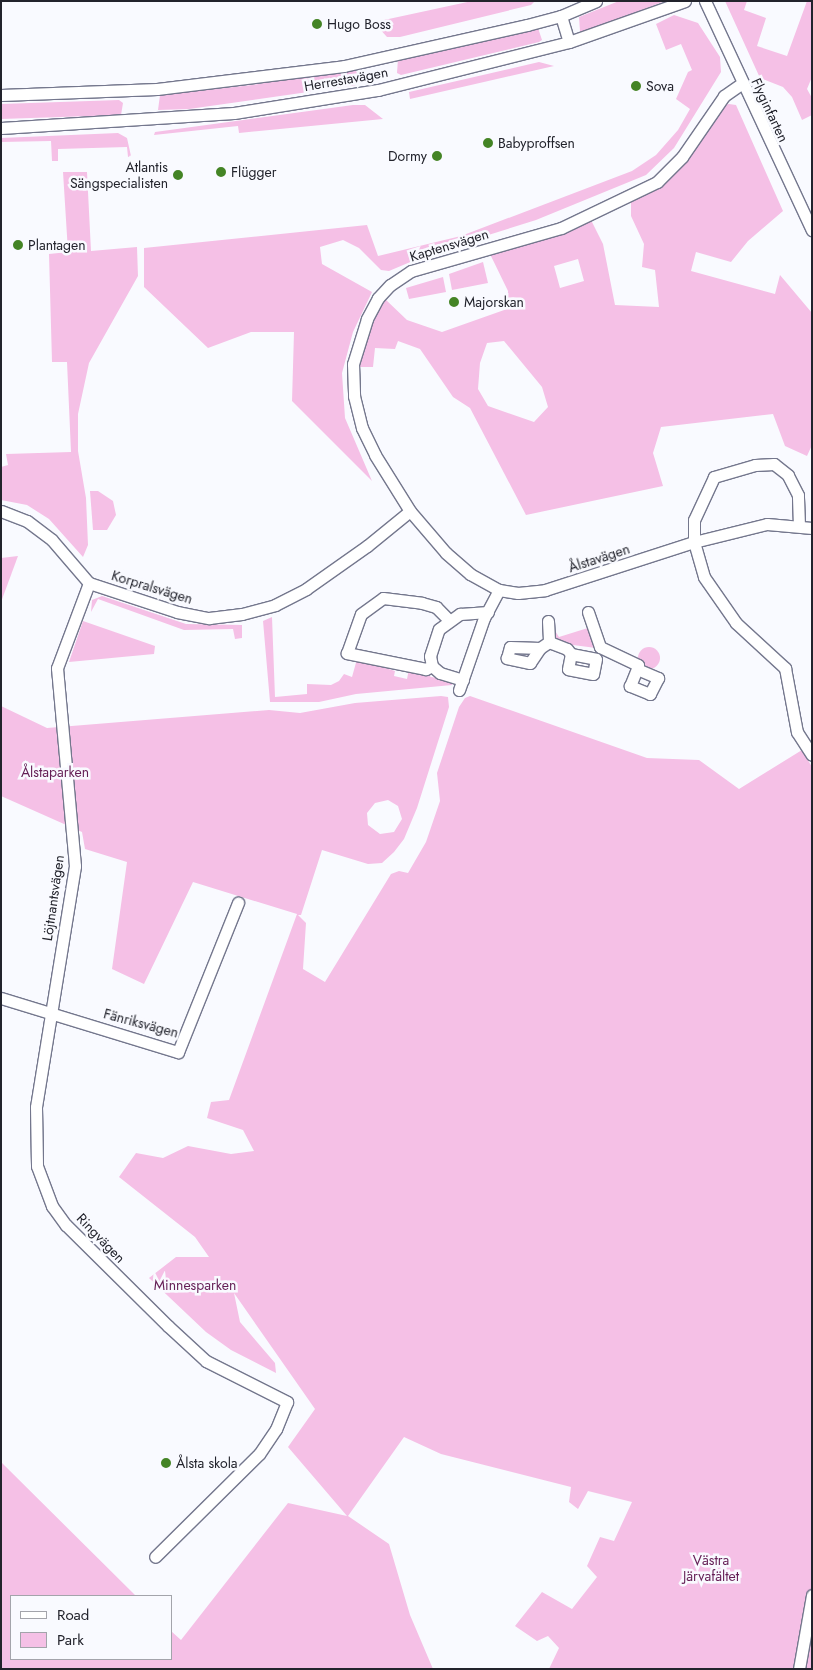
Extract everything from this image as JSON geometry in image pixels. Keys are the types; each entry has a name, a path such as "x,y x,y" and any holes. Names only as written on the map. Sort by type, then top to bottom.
{"street":[{"name":"Herrestavägen","path":"1,95 157,90 230,82 368,61 561,16 596,1"},
{"name":"Herrestavägen","path":"1,128 234,113 378,90 569,42 685,1"},
{"name":"Flyginfarten","path":"705,1 741,84 812,230"},
{"path":"561,16 569,42"},
{"name":"Kaptensvägen","path":"499,590 470,574 446,553 410,511 375,455 362,428 354,396 353,364 367,319 378,298 390,285 411,271 561,228 657,182 682,157 724,96 741,84"},
{"path":"799,526 798,495 788,475 774,464 755,465 714,477 694,520 694,542 704,577 736,623 785,668 797,732 812,755"},
{"path":"1,511 27,520 52,540 89,583"},
{"name":"Korpralsvägen","path":"89,583 177,612 209,618 242,614 276,605 306,589 375,540 410,511"},
{"name":"Ålstavägen","path":"499,590 518,593 545,590 694,542 766,524 812,528"},
{"name":"Löjtnantsvägen","path":"51,1014 75,866 57,668 89,583"},
{"path":"488,612 460,614 448,619 439,629 430,656 432,666 461,685 488,612 499,590"},
{"path":"432,666 426,670 347,653 361,614 383,598 429,605 443,612 448,619"},
{"path":"548,621 544,645 567,649 571,654 596,659 600,647 588,612"},
{"path":"600,647 638,665 637,669"},
{"name":"Fänriksvägen","path":"1,998 178,1052 238,903"},
{"name":"Ringvägen","path":"51,1014 35,1136 37,1166 52,1206 83,1243 206,1361 287,1402 276,1429 259,1454 155,1557"},
{"path":"799,1669 812,1595"}],"green space":[{"path":"472,1 535,1 531,5 400,37 387,37 378,27 384,20"},
{"path":"619,1 665,1 583,33 580,31 579,17"},
{"path":"725,1 747,1 744,10 766,18 757,46 787,56 807,1 812,1 812,77 807,89 812,98 812,115 802,120 792,97 783,87 760,78"},
{"path":"674,15 698,23 720,57 721,72 674,148 646,175 536,220 434,252 389,271 381,270 359,248 343,240 320,247 322,264 372,292 353,332 342,373 345,418 372,481 292,401 294,332 251,332 208,348 144,287 144,248 367,225 378,256 461,236 632,171 656,155 678,130 690,109 676,99 688,72 692,70 681,44 666,50 656,24"},
{"path":"537,25 542,40 539,42 401,75 397,73 398,59"},
{"path":"539,62 554,66 410,99 409,92"},
{"path":"355,68 360,82 357,85 189,109 158,110 160,95 252,85"},
{"path":"119,100 123,103 121,115 1,119 1,104"},
{"path":"353,105 365,105 383,119 239,133 238,126 154,135 155,132"},
{"path":"736,105 783,211 748,241 731,262 696,252 691,271 775,294 780,275 812,313 812,445 807,456 785,446 773,414 661,427 653,453 663,486 526,515 470,408 453,397 420,349 398,341 395,349 375,348 373,367 356,367 372,314 385,299 407,320 442,332 507,309 508,291 490,254 591,220 603,244 615,305 659,307 655,270 642,267 644,244 631,216 631,201 652,191 682,162 719,106","holes":["578,259 584,281 560,288 554,266","504,341 542,387 548,407 534,422 488,406 478,389 480,363 487,343"]},
{"path":"118,133 127,138 131,156 128,157 127,147 58,149 58,161 52,161 51,141 1,142 1,138"},
{"path":"63,172 87,172 91,251 137,247 138,276 89,363 78,414 78,451 86,498 88,545 83,557 49,519 27,505 1,500 1,467 8,465 6,454 71,452 67,362 52,362 49,254 68,252"},
{"path":"483,262 488,283 452,290 449,274"},
{"path":"443,277 446,292 409,299 406,288"},
{"path":"90,491 98,491 113,501 116,515 107,530 93,530"},
{"path":"18,556 1,602 1,558"},
{"path":"102,596 186,624 242,625 242,638 235,639 233,629 184,630 98,599 91,612 92,600"},
{"path":"272,617 275,697 307,694 307,684 331,685 339,681 344,674 352,677 357,659 395,671 394,676 407,679 409,669 425,672 431,677 452,680 452,685 356,694 319,702 270,702 263,621"},
{"path":"83,621 155,646 154,654 69,662"},
{"path":"552,626 559,637 591,627 596,648 573,645 572,650 552,642"},
{"path":"649,647 657,650 660,658 657,666 649,669 641,666 638,658 641,650"},
{"path":"441,696 448,697 449,707 417,808 404,839 394,852 382,863 368,864 322,850 301,915 298,915 306,923 303,969 325,982 391,874 399,871 408,873 426,842 440,801 437,773 459,707 465,698 470,696 647,758 699,760 739,789 802,750 812,767 812,1669 549,1669 559,1648 548,1636 537,1641 515,1626 542,1592 572,1609 597,1577 587,1566 600,1537 614,1541 632,1502 588,1491 578,1509 569,1502 571,1487 441,1454 404,1437 348,1516 389,1544 410,1615 433,1669 1,1669 1,1462 135,1595 10,1595 10,1660 172,1660 172,1632 181,1640 288,1503 347,1516 288,1447 315,1409 234,1293 240,1322 275,1363 276,1373 231,1350 206,1332 149,1278 176,1257 209,1257 195,1237 119,1177 136,1153 163,1158 188,1146 231,1154 254,1151 243,1130 207,1118 211,1102 229,1100 297,914 193,882 144,984 112,969 127,862 85,849 82,832 1,796 1,706 47,728 269,710 300,713 355,703","holes":["388,800 398,806 402,819 394,832 380,834 368,825 367,813 375,803"]}],"place":[{"name":"Hugo Boss","path":"317,24"},
{"name":"Sova","path":"636,86"},
{"name":"Babyproffsen","path":"488,143"},
{"name":"Dormy","path":"437,156"},
{"name":"Flügger","path":"221,172"},
{"name":"Atlantis Sängspecialisten","path":"178,175"},
{"name":"Plantagen","path":"18,245"},
{"name":"Majorskan","path":"454,302"},
{"name":"Ålsta skola","path":"166,1463"}],"park label":[{"name":"Ålstaparken","path":"55,772"},
{"name":"Minnesparken","path":"195,1285"},
{"name":"Västra Järvafältet","path":"711,1568"}]}
